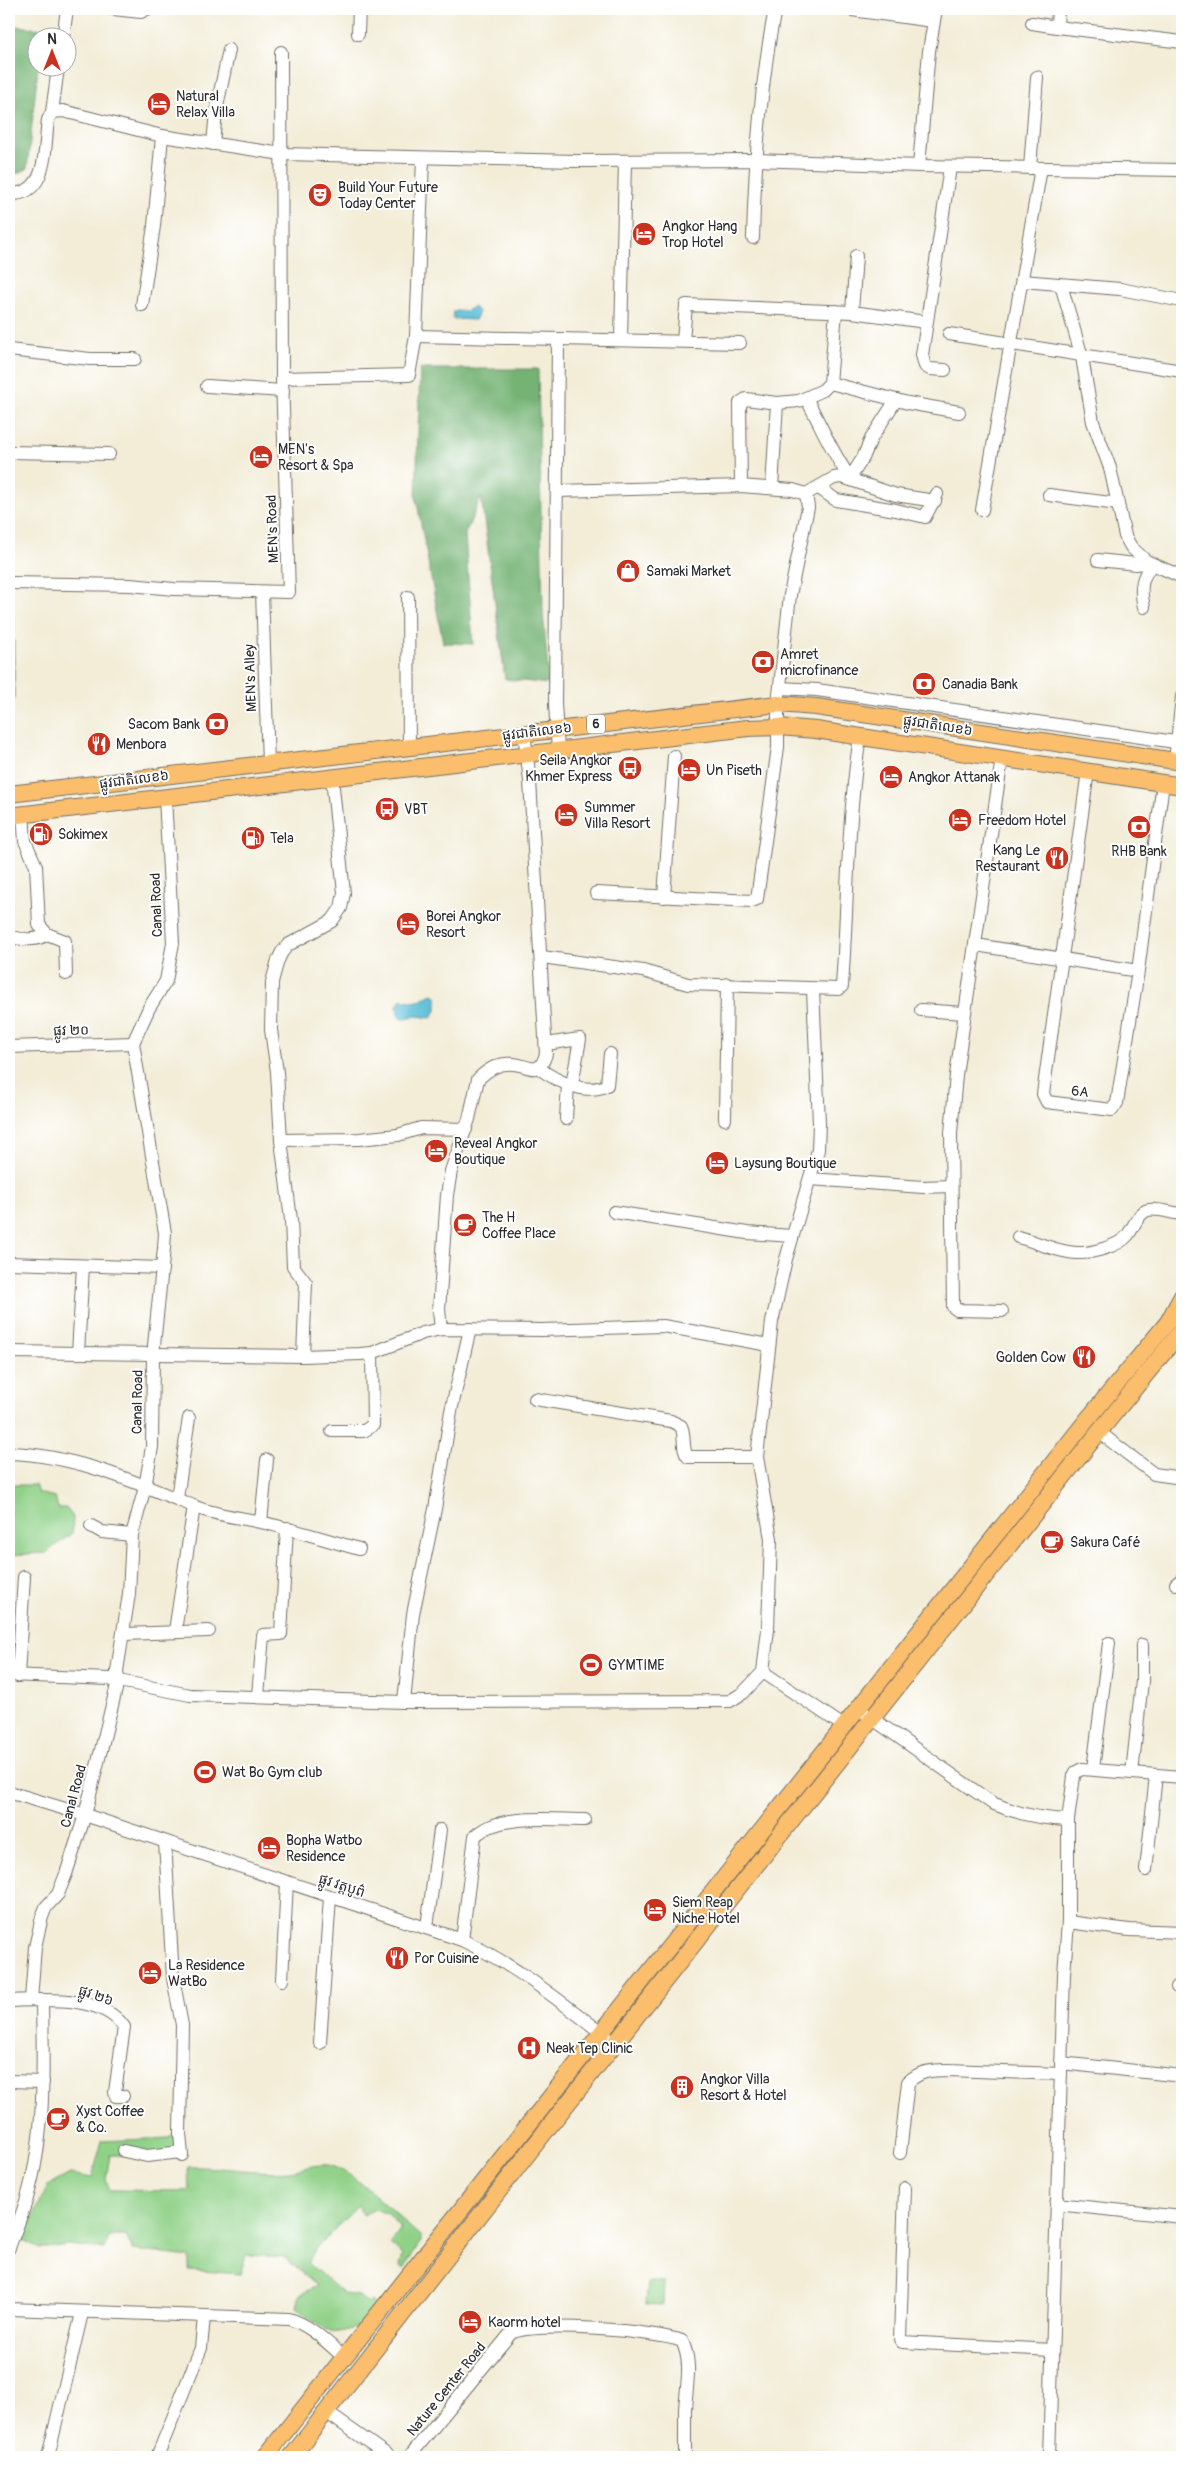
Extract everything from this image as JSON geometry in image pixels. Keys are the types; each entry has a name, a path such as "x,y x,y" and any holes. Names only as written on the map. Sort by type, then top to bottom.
{"main road":[{"name":"ផ្លូវជាតិលេខ៦","path":"9,794 556,728 779,696 816,707 1179,762"},
{"name":"ផ្លូវជាតិលេខ៦","path":"16,815 741,729 779,727 860,737 1182,786"},
{"path":"291,2457 845,1727 866,1714 1087,1420 1168,1322 1180,1305 1182,1296"},
{"path":"265,2457 344,2358 609,2038 866,1714 1182,1330"}],"street":[{"path":"64,28 67,9"},
{"path":"113,9 142,12 147,9"},
{"path":"358,34 359,9"},
{"path":"753,238 755,160 763,81 774,9"},
{"path":"1057,27 1058,9"},
{"path":"852,10 934,15 919,166"},
{"path":"1032,23 1182,42"},
{"path":"213,144 216,111 229,50"},
{"name":"MEN's Road","path":"9,583 130,585 289,592 282,378 281,52"},
{"path":"9,194 20,194 31,188 41,177 48,120 52,112 57,78"},
{"path":"982,510 1022,281 1036,168 1037,78"},
{"path":"52,112 62,112 162,136 282,154 424,159 755,160 950,167 1182,170"},
{"path":"142,305 154,226 162,136"},
{"path":"282,378 408,376 412,367 416,336 424,159"},
{"path":"621,340 625,161"},
{"path":"945,370 930,369 923,362 926,322 950,167"},
{"path":"852,312 856,256"},
{"path":"1022,281 1138,291 1182,302"},
{"path":"1061,285 1082,357 1093,422 1110,468 1128,542 1150,564"},
{"path":"683,341 686,305 852,312 926,322"},
{"path":"741,486 740,403 746,399 777,403 793,402 823,390 830,383 836,311"},
{"path":"949,334 1082,357 1182,371"},
{"path":"416,336 740,343"},
{"path":"558,340 556,728 558,751"},
{"path":"9,350 90,359 135,359"},
{"path":"830,383 896,400 959,412"},
{"path":"207,386 283,391"},
{"path":"806,398 820,423 831,450 850,478"},
{"path":"850,478 896,400"},
{"path":"772,488 777,403"},
{"path":"9,452 109,454"},
{"path":"558,491 741,486 772,488 806,494 834,478 850,478 882,492 936,497 925,517 836,500 819,488"},
{"path":"596,893 752,902 757,899 779,727 779,696 790,595 808,507 806,494"},
{"path":"1049,495 1118,504"},
{"path":"1098,560 1150,564 1182,576"},
{"path":"1144,607 1141,596 1145,572 1150,564"},
{"name":"MEN's Alley","path":"262,592 268,763"},
{"path":"408,597 409,746"},
{"path":"779,696 817,690 1180,742"},
{"path":"1179,762 1182,697"},
{"path":"441,1329 439,1310 446,1195 451,1171 466,1129 478,1078 494,1066 508,1064 533,1070 538,1068 546,1054 542,957 528,755 524,732"},
{"path":"542,957 643,972 688,984 727,984 814,990 835,990 842,986 852,784 860,737"},
{"path":"664,897 674,756"},
{"path":"1002,758 976,945 964,1013 950,1133 953,1307 957,1310 1002,1311"},
{"name":"6A","path":"1088,772 1043,1094 1047,1102 1112,1110 1115,1107 1138,971 1163,783"},
{"path":"304,1356 306,1283 293,1266 291,1220 281,1140 277,1072 271,1030 272,982 278,960 288,945 332,921 341,908 344,893 332,778"},
{"name":"Canal Road","path":"9,2248 29,2189 43,2082 36,2000 35,1947 43,1912 56,1897 63,1884 85,1815 118,1681 117,1671 130,1594 132,1535 145,1486 152,1447 153,1355 165,1232 133,1043 149,1008 166,982 173,943 165,798"},
{"path":"16,815 36,866 39,925 47,934 65,941 66,974"},
{"path":"9,937 28,939 43,937 47,934"},
{"path":"976,945 1138,971"},
{"path":"725,1118 727,984"},
{"path":"24,1578 14,1675 109,1678 190,1695 404,1702 730,1701 743,1693 763,1672 768,1629 772,1539 757,1456 769,1345 774,1314 792,1236 817,1156 820,1123 814,990"},
{"path":"921,1010 964,1013"},
{"path":"546,1044 580,1039 570,1085 566,1119"},
{"name":"ផ្លូវ ២០","path":"9,1047 133,1043"},
{"path":"538,1068 550,1077 570,1085 599,1089 607,1085 610,1054"},
{"path":"281,1140 359,1140 398,1135 421,1128 466,1129"},
{"path":"810,1179 923,1187 951,1186"},
{"path":"1018,1237 1077,1254 1091,1253 1118,1244 1126,1238 1142,1212 1151,1210 1182,1214"},
{"path":"614,1212 746,1233 792,1236"},
{"path":"9,1263 162,1268"},
{"path":"78,1353 83,1266"},
{"path":"9,1352 304,1356 372,1353 423,1333 441,1329 542,1330 663,1326 769,1345"},
{"path":"404,1702 413,1614 437,1500 451,1411 470,1329"},
{"path":"332,1431 364,1431 373,1425 372,1353"},
{"path":"535,1399 670,1420 681,1426 684,1435 685,1451 688,1457 757,1456"},
{"path":"177,1498 189,1418"},
{"path":"1099,1432 1154,1474 1182,1478"},
{"path":"9,1453 35,1454 77,1462 177,1498 194,1506 287,1528 359,1549"},
{"path":"260,1522 267,1460"},
{"path":"175,1631 194,1506"},
{"path":"91,1526 102,1532 132,1535"},
{"path":"258,1696 263,1635 281,1634 287,1528"},
{"path":"124,1634 209,1630"},
{"path":"1093,1769 1109,1643"},
{"path":"1132,1773 1142,1681 1142,1645"},
{"path":"763,1672 845,1727"},
{"path":"866,1714 992,1803 1009,1811 1043,1819 1068,1820"},
{"path":"1048,2457 1064,1974 1068,1922 1068,1820 1076,1772 1082,1768 1182,1776"},
{"path":"1146,1870 1156,1775"},
{"name":"ផ្លូវ វត្តបូព៌","path":"9,1792 85,1815 462,1940 493,1954 518,1970 609,2038"},
{"path":"462,1940 475,1836 492,1824 512,1821 584,1820"},
{"path":"427,1927 440,1830"},
{"path":"124,2151 147,2156 182,2153 182,2025 173,1978 165,1842"},
{"path":"282,1980 287,1882"},
{"path":"320,2043 330,1897"},
{"path":"1068,1922 1129,1930 1182,1932"},
{"name":"ផ្លូវ ២៦","path":"9,2001 61,2000 89,2005 106,2011 120,2021 124,2027 115,2092 116,2096 123,2096"},
{"path":"900,2154 908,2082 917,2074 929,2070 1061,2068 1182,2076"},
{"path":"9,2081 43,2082"},
{"path":"905,2188 900,2339 902,2342 1052,2350"},
{"path":"1056,2204 1182,2217"},
{"path":"9,2309 82,2313 279,2318 299,2322 344,2358"},
{"path":"48,2457 82,2313"},
{"path":"157,2457 201,2348 204,2317"},
{"name":"Nature Center Road","path":"409,2457 511,2333 529,2327 629,2331 667,2336 682,2342 687,2352 688,2364 685,2410 685,2457"},
{"path":"326,2412 390,2457"}],"green space":[{"path":"9,25 34,28 28,28 28,78 37,78 27,169 9,177"},
{"path":"420,369 538,369 543,611 549,684 505,679 481,497 465,534 473,644 443,643 416,497"},
{"path":"9,641 14,641 14,700 9,701"},
{"path":"9,1485 35,1485 38,1493 55,1497 58,1508 66,1508 73,1517 72,1533 46,1553 9,1555"},
{"path":"178,2132 179,2156 110,2155 106,2179 109,2190 189,2191 188,2167 278,2172 318,2165 330,2165 357,2180 421,2237 421,2243 403,2269 400,2266 403,2255 390,2244 401,2228 387,2214 375,2209 363,2215 358,2206 315,2249 308,2263 344,2294 359,2296 368,2304 371,2301 381,2310 368,2327 337,2332 320,2326 311,2319 297,2307 300,2294 317,2286 284,2257 246,2255 240,2274 189,2270 189,2257 133,2250 126,2236 109,2236 105,2249 69,2245 40,2249 22,2240 48,2186 70,2174 92,2178 102,2141 169,2138"},
{"path":"648,2281 664,2282 663,2305 646,2304"}],"water":[{"path":"474,307 479,313 475,320 453,319 453,311 465,311"},
{"path":"433,994 437,997 437,1009 431,1018 417,1016 404,1019 398,1015 397,1005 402,999 415,1002"}],"place":[{"name":"Natural Relax Villa","path":"159,104"},
{"name":"Build Your Future Today Center","path":"320,195"},
{"name":"Angkor Hang Trop Hotel","path":"644,234"},
{"name":"MEN's Resort & Spa","path":"261,457"},
{"name":"Samaki Market","path":"628,571"},
{"name":"Amret microfinance","path":"763,662"},
{"name":"Canadia Bank","path":"924,684"},
{"name":"Sacom Bank","path":"217,724"},
{"name":"Menbora","path":"99,744"},
{"name":"Seila Angkor Khmer Express","path":"630,768"},
{"name":"Un Piseth","path":"689,770"},
{"name":"Angkor Attanak","path":"891,777"},
{"name":"VBT","path":"387,809"},
{"name":"Summer Villa Resort","path":"566,815"},
{"name":"Freedom Hotel","path":"960,820"},
{"name":"RHB Bank","path":"1139,827"},
{"name":"Sokimex","path":"41,834"},
{"name":"Tela","path":"253,838"},
{"name":"Kang Le Restaurant","path":"1057,858"},
{"name":"Borei Angkor Resort","path":"408,924"},
{"name":"Reveal Angkor Boutique","path":"436,1151"},
{"name":"Laysung Boutique","path":"717,1163"},
{"name":"The H Coffee Place","path":"465,1225"},
{"name":"Golden Cow","path":"1084,1357"},
{"name":"Sakura Café","path":"1052,1542"},
{"name":"GYMTIME","path":"591,1665"},
{"name":"Wat Bo Gym club","path":"205,1772"},
{"name":"Bopha Watbo Residence","path":"269,1848"},
{"name":"Siem Reap Niche Hotel","path":"655,1910"},
{"name":"Por Cuisine","path":"397,1958"},
{"name":"La Residence WatBo","path":"150,1973"},
{"name":"Neak Tep Clinic","path":"529,2048"},
{"name":"Angkor Villa Resort & Hotel","path":"682,2087"},
{"name":"Xyst Coffee & Co.","path":"58,2119"},
{"name":"Kaorm hotel","path":"470,2322"}]}
